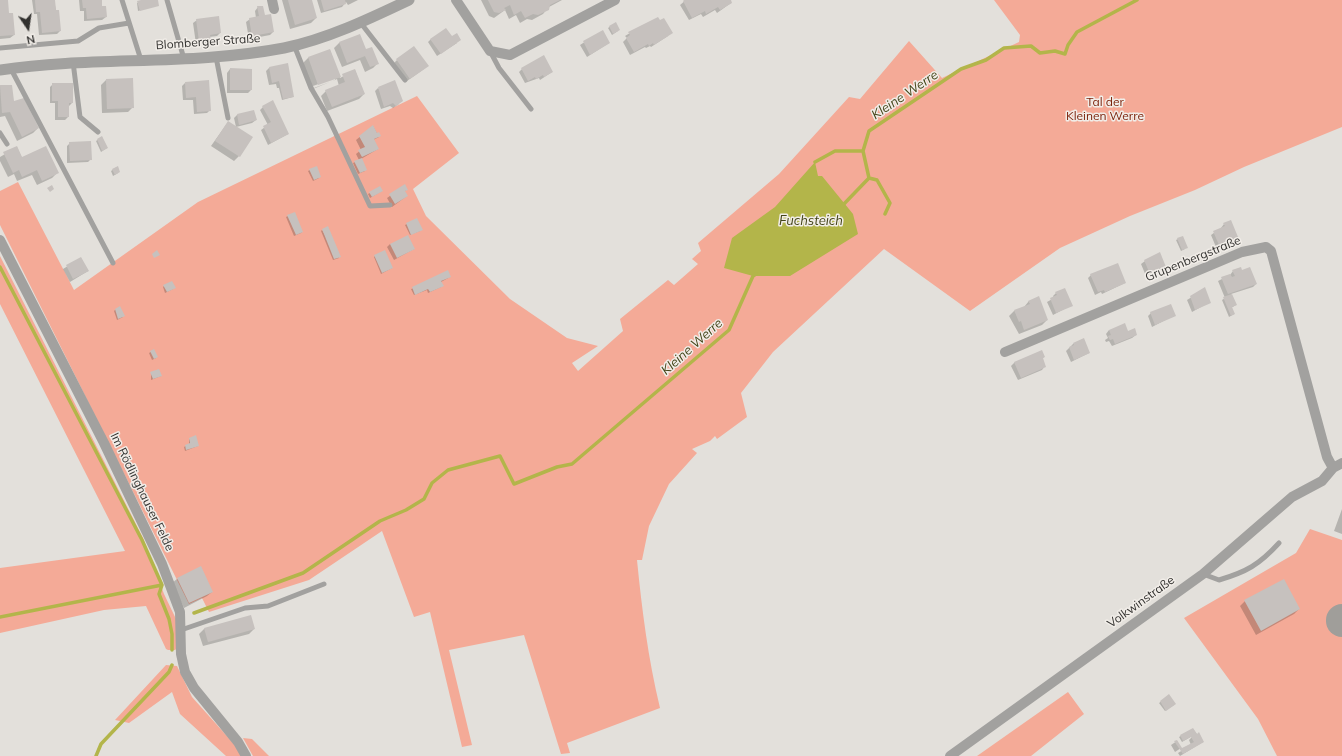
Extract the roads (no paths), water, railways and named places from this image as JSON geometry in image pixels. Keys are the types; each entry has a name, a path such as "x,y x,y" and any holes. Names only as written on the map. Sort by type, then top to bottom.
{"street":[{"name":"Blomberger Straße","path":"5,69 73,62 184,59 239,55 294,45 360,22 409,0"},
{"path":"456,0 490,51 510,55 615,0"},
{"name":"Im Rödlinghauser Felde","path":"0,240 104,443 162,564 180,612 181,654 185,672 194,688 238,742 246,756"},
{"name":"Grupenbergstraße","path":"1005,352 1242,252 1266,247 1271,251 1327,456 1338,466"},
{"name":"Volkwinstraße","path":"950,756 1203,574 1292,497 1322,481 1338,466"}],"lane":[{"path":"122,0 141,60"},
{"path":"167,0 184,59"},
{"path":"360,22 405,80"},
{"path":"0,48 78,40 99,28 129,23"},
{"path":"294,45 311,88 328,117 370,206 390,205"},
{"path":"490,51 499,68 531,109"},
{"path":"216,57 228,118"},
{"path":"73,62 80,117 98,132"},
{"path":"5,69 113,262"},
{"path":"0,133 6,144"},
{"path":"1203,574 1219,580 1241,573 1264,560 1279,543"},
{"path":"181,630 245,608 268,606 324,584"}],"water":[{"name":"Fuchsteich","path":"815,162 818,176 822,176 853,214 858,234 790,276 753,276 724,268 732,238 775,207"}],"waterway":[{"name":"Kleine Werre","path":"842,206 869,178 863,151 869,131 961,69 986,60 1004,48 1031,46 1040,53 1055,51 1065,54 1068,45 1077,32 1137,0"},
{"path":"815,162 835,151 863,151"},
{"path":"869,178 877,180 890,203 885,214"},
{"path":"0,267 142,540 162,585 159,594 169,619 172,634 172,650"},
{"name":"Kleine Werre","path":"194,613 303,573 380,521 406,510 424,499 432,483 448,470 500,456 514,484 557,467 572,464 729,330 753,276 756,274"},
{"path":"0,617 162,585"},
{"path":"96,756 101,744 169,672 172,665"}],"park label":[{"name":"Tal der Kleinen Werre","path":"1105,109"}]}
